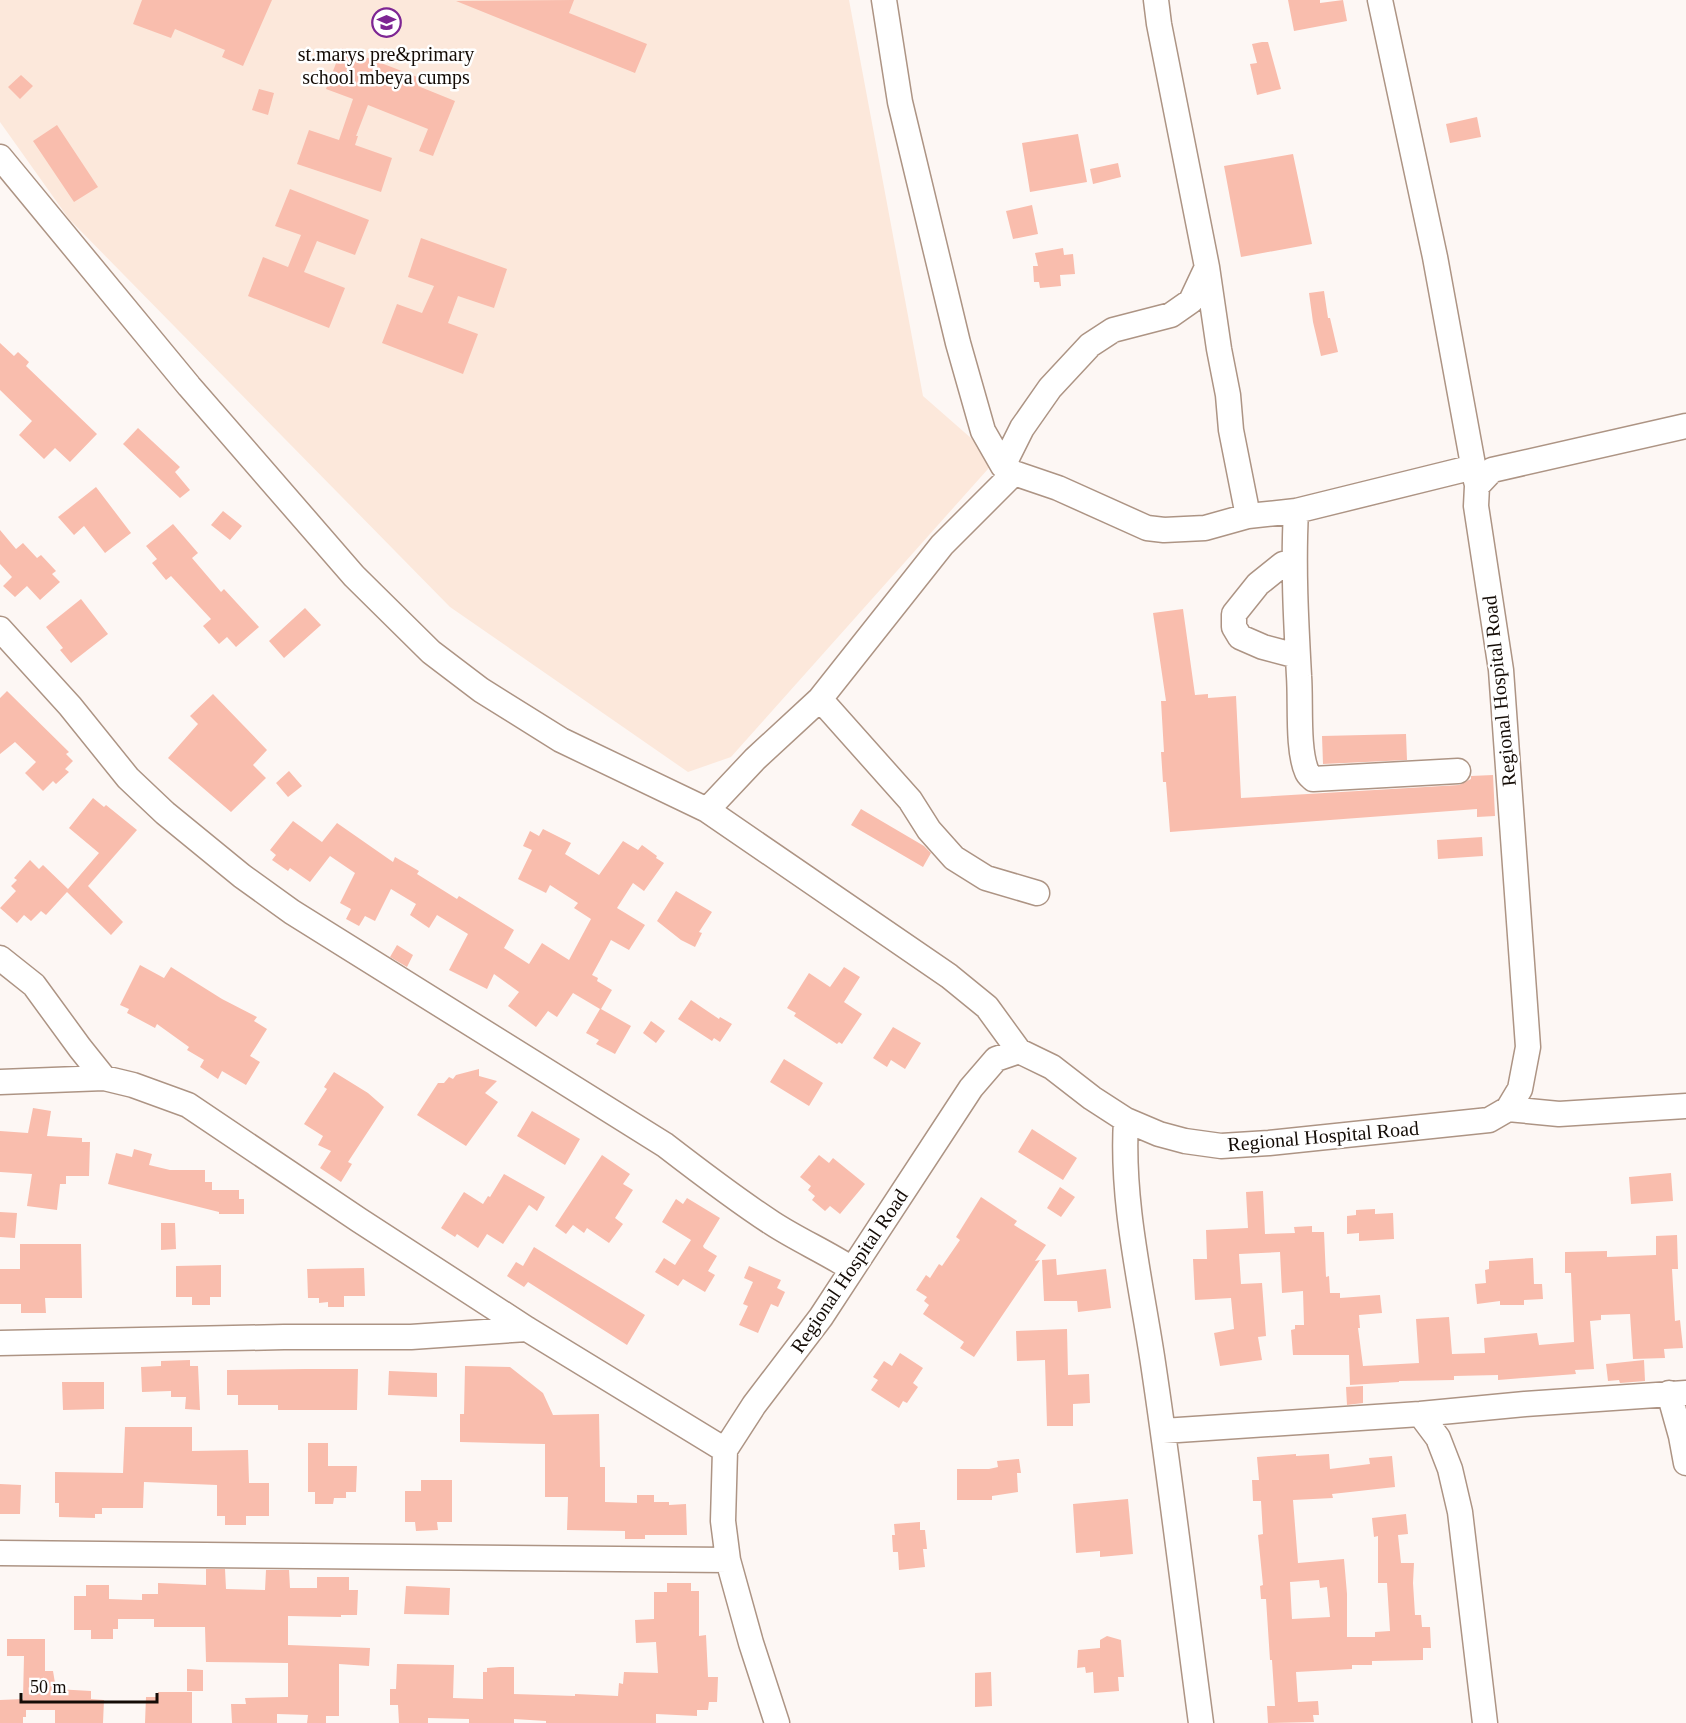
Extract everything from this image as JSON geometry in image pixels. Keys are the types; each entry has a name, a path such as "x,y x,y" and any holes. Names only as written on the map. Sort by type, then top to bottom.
{"street":[{"path":"884,0 900,102 958,342 983,431 1008,470 1058,488 1156,530 1205,528 1248,516 1296,511 1476,476 1492,470 1686,426"},
{"path":"1156,0 1207,267 1228,395 1231,430 1248,516"},
{"name":"Regional Hospital Road","path":"724,1450 754,1405 820,1317 971,1088 996,1059 1018,1051 1052,1067 1092,1098 1126,1120 1185,1141 1221,1146 1490,1120 1508,1109 1520,1089 1528,1047 1502,670 1476,506 1476,476 1435,257 1380,0"},
{"path":"0,157 220,422 354,576 430,652 481,690 561,740 706,810 949,976 987,1007 1018,1051"},
{"path":"706,810 754,759 820,699 942,545 1008,470 1022,428 1050,388 1090,345 1113,330 1171,315 1191,301 1207,267"},
{"path":"1296,511 1293,562 1297,605 1302,747 1307,774 1313,779 1458,771"},
{"path":"1293,562 1283,564 1258,584 1234,614 1234,627 1240,637 1297,656"},
{"path":"0,629 70,706 128,778 165,813 242,876 292,912 656,1138 709,1179 774,1224 828,1253 852,1269"},
{"path":"820,699 910,800 929,830 954,858 986,878 1037,893"},
{"path":"0,958 34,985 104,1078"},
{"path":"0,1082 104,1078 133,1085 188,1105 527,1329 724,1450 723,1521 728,1560 751,1643 777,1723"},
{"path":"1508,1109 1559,1114 1686,1106"},
{"path":"1126,1120 1124,1155 1127,1197 1163,1431 1201,1723"},
{"path":"0,1343 272,1337 411,1337 527,1329"},
{"path":"1163,1431 1420,1414 1677,1393 1686,1463"},
{"path":"1420,1414 1438,1438 1450,1470 1460,1512 1485,1723"},
{"path":"0,1553 728,1560"}],"shaded area":[{"path":"0,0 849,0 923,396 996,460 731,757 688,772 450,607 69,219 0,122"}],"building":[{"path":"142,0 272,0 243,66 222,57 225,50 175,29 171,38 133,24"},
{"path":"574,0 569,13 647,44 635,73 456,1"},
{"path":"1288,0 1320,0 1320,3 1343,0 1347,21 1294,31"},
{"path":"1268,42 1281,89 1257,95 1250,64 1257,63 1252,44"},
{"path":"342,48 420,78 418,86 455,101 433,156 419,151 428,129 368,105 356,136 358,136 355,145 392,158 381,192 297,164 309,130 339,140 353,99 326,89"},
{"path":"21,75 33,86 20,99 8,87"},
{"path":"259,89 274,93 268,115 252,110"},
{"path":"1477,117 1481,137 1450,143 1446,124"},
{"path":"57,125 98,187 74,202 33,141"},
{"path":"1078,134 1087,182 1030,192 1022,143"},
{"path":"1293,154 1312,244 1241,257 1224,166"},
{"path":"1118,163 1121,177 1093,184 1090,169"},
{"path":"290,189 369,220 355,255 317,241 304,272 345,288 329,328 248,296 263,257 288,267 301,235 275,226"},
{"path":"1032,205 1038,234 1013,239 1006,211"},
{"path":"421,238 507,269 494,308 458,296 448,323 478,334 463,374 382,343 397,304 422,313 434,286 408,277"},
{"path":"1063,248 1064,255 1073,254 1075,274 1060,275 1061,286 1040,288 1039,282 1034,282 1033,266 1038,266 1035,253"},
{"path":"1324,291 1328,318 1330,318 1338,352 1321,356 1309,293"},
{"path":"0,343 14,356 18,352 29,362 26,366 97,434 70,462 55,448 44,459 19,435 32,421 0,390"},
{"path":"138,428 180,467 175,472 190,490 180,498 123,444"},
{"path":"96,487 131,533 105,553 84,526 74,535 58,517"},
{"path":"223,511 242,526 230,540 211,525"},
{"path":"173,524 198,553 192,558 221,592 224,589 259,627 236,647 227,637 219,644 203,626 211,619 171,576 166,580 152,563 157,559 146,546"},
{"path":"0,530 16,549 23,543 37,558 41,555 56,571 52,574 60,582 40,600 27,586 15,597 3,586 12,577 0,564"},
{"path":"81,599 108,634 71,663 60,650 63,648 46,627"},
{"path":"305,608 321,625 284,658 269,641"},
{"path":"1183,609 1195,695 1208,694 1208,698 1236,696 1241,798 1459,785 1471,779 1471,776 1493,775 1495,816 1477,817 1477,809 1170,832 1161,752 1164,752 1161,701 1166,701 1153,613"},
{"path":"7,691 69,752 66,754 73,761 65,769 69,772 56,784 53,781 43,791 25,773 36,762 15,742 0,754 0,698"},
{"path":"213,694 267,750 253,765 266,778 231,812 168,758 198,724 190,716"},
{"path":"1406,734 1407,760 1323,764 1322,736"},
{"path":"289,771 302,786 288,797 276,783"},
{"path":"93,798 104,807 106,805 137,830 88,886 123,922 111,935 67,892 46,915 41,911 31,921 24,915 17,923 0,908 16,891 11,886 17,880 14,878 30,860 39,869 43,865 68,889 99,853 69,828"},
{"path":"861,809 924,846 931,853 923,867 851,825"},
{"path":"293,821 322,842 337,823 393,862 395,857 419,871 417,874 457,899 459,896 514,930 504,948 529,964 542,943 569,960 591,919 574,908 578,903 550,885 546,893 518,879 532,850 523,846 530,831 539,836 543,829 571,843 565,854 599,875 623,841 638,850 642,845 664,863 644,891 633,883 617,908 645,925 629,950 611,940 592,975 612,990 601,1009 631,1026 615,1054 596,1044 599,1040 586,1033 600,1009 573,993 557,1017 548,1011 536,1027 508,1006 519,992 494,974 487,989 449,970 468,934 437,915 429,928 410,915 416,904 391,889 375,921 365,916 359,926 346,919 351,909 340,903 355,873 330,856 310,882 290,868 288,871 272,860 276,855 270,850"},
{"path":"1482,837 1483,856 1438,859 1437,840"},
{"path":"676,891 712,912 699,932 702,933 695,947 681,940 657,921"},
{"path":"397,945 413,955 407,967 390,957"},
{"path":"140,965 164,978 171,967 222,999 257,1017 254,1021 267,1029 250,1056 260,1062 246,1085 222,1071 218,1079 200,1067 204,1060 187,1050 189,1047 157,1024 155,1028 127,1013 129,1009 120,1005"},
{"path":"844,967 860,977 844,1002 862,1014 842,1044 839,1042 837,1044 794,1016 796,1013 787,1008 809,973 830,987"},
{"path":"691,1000 719,1019 720,1017 732,1024 720,1042 714,1038 712,1041 678,1019"},
{"path":"651,1021 665,1031 656,1043 643,1033"},
{"path":"893,1027 921,1043 905,1069 891,1060 887,1067 873,1058"},
{"path":"784,1059 823,1083 809,1106 770,1082"},
{"path":"479,1069 479,1076 497,1081 485,1093 498,1102 466,1146 417,1115 438,1083 444,1083 449,1077 453,1079 456,1075"},
{"path":"334,1072 368,1093 384,1107 348,1162 352,1164 341,1182 320,1168 331,1151 318,1145 323,1136 304,1124 327,1089 324,1087"},
{"path":"33,1108 51,1111 47,1136 82,1138 82,1142 90,1142 89,1176 66,1176 66,1184 60,1184 57,1210 27,1206 32,1174 0,1172 0,1131 28,1133"},
{"path":"532,1111 580,1139 565,1165 517,1136"},
{"path":"1032,1129 1077,1158 1063,1180 1018,1152"},
{"path":"134,1149 152,1154 149,1165 170,1170 205,1170 205,1182 212,1182 212,1190 239,1190 239,1199 244,1199 244,1214 219,1214 219,1212 108,1184 116,1153 132,1157"},
{"path":"602,1155 630,1174 623,1184 633,1190 615,1218 623,1224 609,1243 587,1228 584,1233 573,1225 566,1234 555,1226"},
{"path":"819,1155 829,1163 833,1158 865,1184 840,1214 830,1206 825,1211 812,1200 815,1196 808,1190 811,1186 800,1177"},
{"path":"1671,1173 1673,1201 1631,1204 1629,1177"},
{"path":"504,1174 545,1197 537,1211 529,1205 503,1244 487,1234 478,1248 457,1234 455,1237 441,1228 464,1192 483,1204"},
{"path":"1060,1187 1075,1197 1061,1217 1047,1208"},
{"path":"1263,1191 1265,1234 1295,1233 1294,1227 1312,1226 1312,1232 1324,1232 1326,1277 1329,1276 1330,1293 1340,1293 1340,1298 1380,1295 1382,1313 1359,1315 1360,1328 1358,1328 1363,1366 1419,1363 1416,1319 1449,1317 1452,1354 1485,1353 1484,1338 1537,1333 1539,1345 1574,1342 1571,1273 1565,1273 1565,1252 1607,1251 1607,1257 1656,1255 1656,1236 1677,1235 1678,1269 1672,1269 1675,1321 1680,1320 1683,1348 1664,1349 1665,1358 1633,1359 1630,1314 1601,1315 1601,1320 1590,1321 1594,1369 1575,1370 1576,1374 1498,1380 1498,1375 1454,1376 1454,1380 1350,1385 1349,1355 1293,1355 1291,1330 1295,1329 1295,1325 1304,1325 1303,1291 1282,1293 1280,1252 1239,1254 1241,1284 1262,1283 1266,1336 1258,1337 1262,1360 1220,1366 1214,1333 1234,1329 1231,1298 1195,1300 1193,1259 1207,1259 1206,1230 1248,1228 1246,1192"},
{"path":"981,1197 1017,1221 1014,1225 1046,1245 1035,1261 1040,1260 974,1357 960,1348 964,1342 923,1314 929,1305 924,1301 927,1297 916,1290 926,1275 930,1278 939,1264 942,1266 960,1240 956,1237"},
{"path":"687,1198 720,1218 703,1246 717,1256 708,1271 715,1275 705,1292 683,1279 678,1286 655,1272 664,1258 675,1265 691,1240 662,1222 676,1199 683,1204"},
{"path":"1375,1209 1375,1214 1393,1213 1394,1239 1359,1241 1359,1233 1347,1234 1347,1216 1356,1215 1356,1210"},
{"path":"0,1212 17,1213 15,1238 0,1237"},
{"path":"161,1223 175,1223 176,1249 161,1250"},
{"path":"20,1244 81,1244 82,1298 45,1298 46,1313 21,1313 21,1304 0,1304 0,1269 20,1269"},
{"path":"534,1247 645,1315 627,1345 528,1282 524,1287 507,1276 516,1262 523,1266"},
{"path":"1533,1258 1534,1284 1542,1284 1543,1299 1524,1300 1524,1305 1500,1305 1500,1301 1477,1304 1475,1284 1486,1283 1485,1270 1489,1269 1489,1261"},
{"path":"1056,1259 1057,1275 1106,1269 1111,1308 1078,1312 1077,1301 1044,1301 1042,1260"},
{"path":"221,1265 221,1297 210,1297 210,1305 192,1305 192,1297 176,1297 176,1266"},
{"path":"749,1266 781,1280 777,1288 785,1292 778,1307 771,1304 758,1333 739,1325 748,1306 743,1304 753,1282 744,1278"},
{"path":"364,1268 365,1296 344,1296 344,1307 328,1307 328,1302 319,1303 319,1298 308,1298 307,1269"},
{"path":"1067,1329 1068,1375 1089,1374 1090,1403 1073,1404 1073,1426 1047,1426 1045,1360 1017,1361 1016,1331"},
{"path":"900,1353 923,1368 913,1383 918,1387 907,1403 903,1401 899,1408 871,1390 878,1380 873,1377 884,1361 892,1366"},
{"path":"190,1360 190,1366 198,1366 200,1410 185,1409 186,1397 171,1397 171,1391 142,1392 141,1367 161,1366 161,1361"},
{"path":"1644,1360 1645,1381 1620,1383 1619,1380 1608,1381 1606,1364"},
{"path":"465,1366 510,1367 543,1393 553,1415 599,1414 600,1467 605,1467 605,1502 637,1503 637,1495 654,1495 654,1502 669,1502 669,1505 686,1504 687,1535 645,1535 645,1539 625,1539 625,1531 567,1530 568,1497 545,1497 545,1444 460,1442 460,1414 464,1414"},
{"path":"358,1369 357,1410 278,1410 278,1405 238,1405 238,1395 227,1395 227,1370"},
{"path":"389,1371 437,1373 437,1397 388,1395"},
{"path":"62,1382 104,1382 104,1409 63,1410"},
{"path":"1363,1386 1363,1403 1347,1405 1346,1387"},
{"path":"125,1427 192,1427 192,1451 248,1450 249,1483 269,1483 269,1516 246,1516 246,1525 225,1525 225,1516 217,1516 217,1485 144,1482 143,1508 102,1508 102,1514 95,1514 95,1518 59,1517 59,1503 55,1503 55,1472 123,1473"},
{"path":"308,1443 328,1443 328,1466 357,1466 356,1492 346,1492 346,1498 334,1498 333,1504 315,1504 315,1492 308,1492"},
{"path":"1329,1454 1330,1469 1370,1464 1369,1458 1392,1456 1395,1487 1332,1494 1333,1498 1293,1500 1298,1563 1344,1559 1347,1637 1375,1637 1375,1632 1390,1631 1387,1583 1378,1583 1378,1536 1374,1537 1372,1518 1406,1514 1408,1534 1398,1535 1401,1563 1414,1563 1415,1615 1421,1615 1422,1627 1430,1627 1431,1648 1423,1648 1423,1660 1372,1661 1372,1665 1352,1665 1352,1669 1296,1672 1298,1702 1318,1701 1319,1715 1313,1715 1314,1722 1268,1723 1267,1706 1275,1706 1266,1599 1261,1599 1260,1586 1263,1585 1258,1535 1263,1534 1261,1501 1253,1501 1252,1480 1259,1480 1257,1457","holes":["1319,1580 1320,1588 1327,1587 1330,1617 1292,1619 1290,1582"]},
{"path":"1019,1459 1021,1473 1017,1473 1018,1492 992,1496 992,1500 957,1500 957,1469 989,1469 998,1467 997,1461"},
{"path":"421,1480 452,1480 452,1522 437,1522 438,1530 416,1531 415,1522 405,1522 405,1491 421,1491"},
{"path":"0,1484 21,1485 20,1514 0,1514"},
{"path":"1128,1499 1133,1554 1100,1557 1100,1551 1076,1553 1073,1504"},
{"path":"920,1522 920,1530 925,1530 927,1549 923,1549 925,1567 899,1570 898,1552 893,1552 894,1524"},
{"path":"206,1569 225,1569 226,1589 265,1590 266,1570 289,1570 290,1588 317,1588 317,1577 349,1577 349,1590 358,1590 357,1615 288,1616 288,1645 370,1648 369,1666 339,1664 339,1716 326,1716 326,1723 307,1723 308,1715 277,1714 277,1723 232,1723 231,1704 246,1704 245,1698 288,1697 288,1663 206,1662 205,1627 154,1627 154,1619 118,1619 118,1629 113,1629 113,1639 91,1639 91,1630 74,1630 74,1596 86,1596 86,1585 109,1585 109,1599 142,1600 142,1594 158,1594 158,1583 206,1585"},
{"path":"667,1583 691,1583 691,1591 699,1591 699,1636 706,1635 708,1677 718,1677 717,1702 709,1702 708,1710 697,1710 697,1716 656,1714 656,1723 546,1723 546,1721 514,1719 514,1723 469,1723 469,1719 428,1718 428,1723 399,1723 398,1705 390,1705 390,1689 396,1689 397,1664 454,1665 453,1698 483,1699 483,1672 487,1672 487,1668 500,1667 514,1667 514,1694 618,1696 619,1683 623,1684 624,1672 658,1673 656,1642 636,1643 635,1620 654,1619 654,1592 667,1592"},
{"path":"406,1586 450,1588 449,1615 404,1614"},
{"path":"1107,1636 1121,1640 1124,1677 1118,1677 1119,1691 1094,1693 1093,1672 1086,1673 1085,1667 1077,1668 1078,1650 1100,1648 1100,1640"},
{"path":"7,1639 45,1639 45,1671 53,1671 56,1689 91,1691 91,1699 104,1700 103,1723 55,1723 55,1710 26,1710 23,1723 0,1723 0,1700 23,1699 24,1656 7,1656"},
{"path":"187,1669 203,1670 203,1691 187,1691"},
{"path":"991,1672 992,1706 975,1707 975,1673"},
{"path":"158,1692 192,1692 192,1723 145,1723 146,1697 158,1697"}],"place":[{"name":"st.marys pre&primary school mbeya cumps","path":"386,23"}]}
